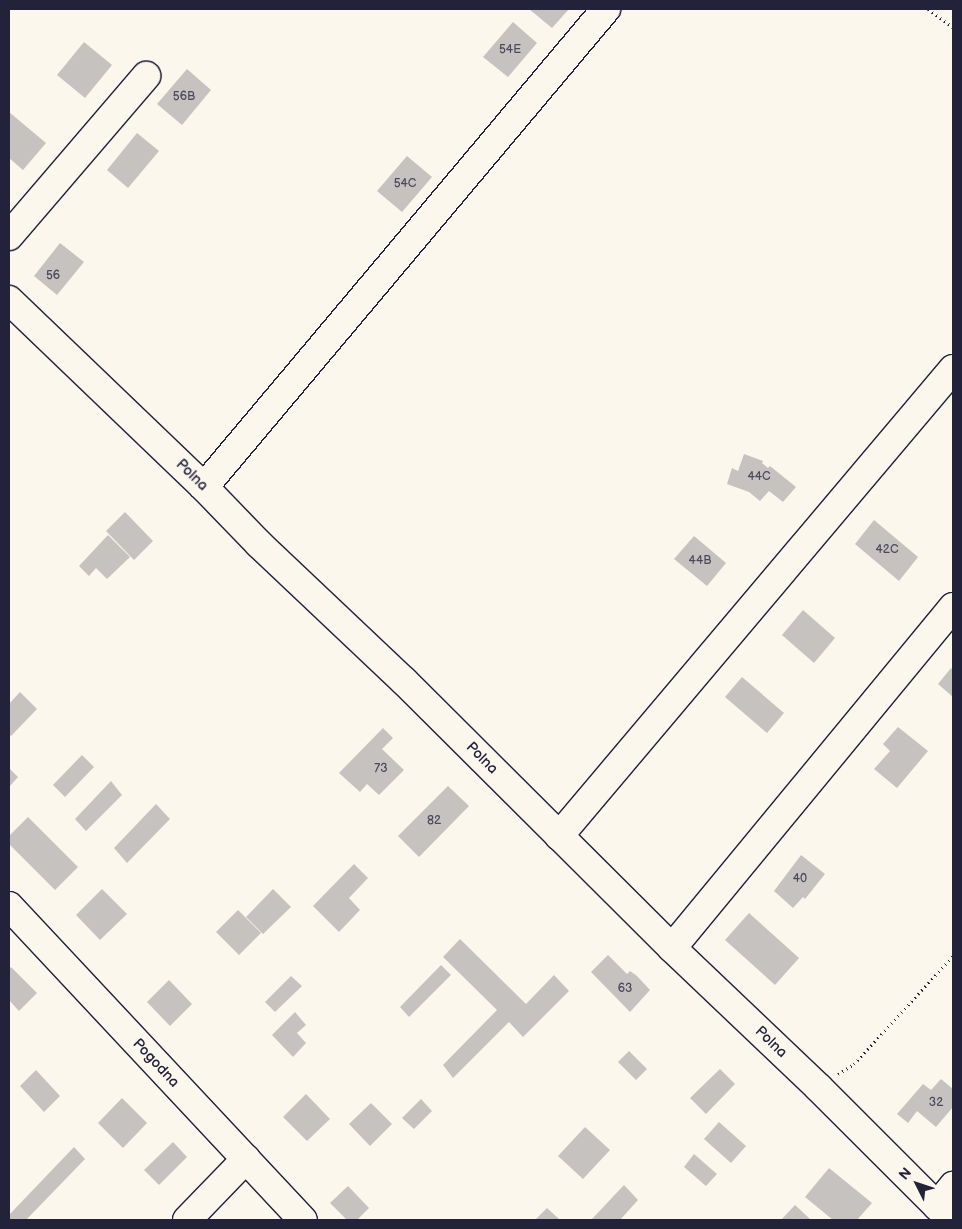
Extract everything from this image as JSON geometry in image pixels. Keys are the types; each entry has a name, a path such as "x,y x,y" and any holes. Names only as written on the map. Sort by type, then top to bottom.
{"street":[{"path":"204,487 606,9"},
{"path":"9,236 146,76"},
{"name":"Polna","path":"9,300 204,487 259,544 404,680 672,948 818,1087 947,1204"},
{"path":"559,836 953,369"},
{"path":"672,948 953,607"},
{"name":"Pogodna","path":"9,906 304,1220"},
{"path":"187,1220 246,1159"}],"path":[{"path":"928,9 953,27"},
{"path":"818,1087 854,1064 953,956"}],"building":[{"path":"529,9 569,9 552,28"},
{"path":"513,22 537,43 508,77 483,57"},
{"path":"84,42 112,65 85,98 57,75"},
{"path":"187,69 211,90 182,125 157,104"},
{"path":"9,112 46,143 23,170 9,158"},
{"path":"137,133 159,151 128,188 107,170"},
{"path":"407,156 432,177 402,212 377,191"},
{"path":"60,243 84,262 57,295 34,276"},
{"path":"744,454 763,461 762,463 768,468 770,466 796,487 783,502 769,491 760,501 749,492 727,484 732,468 738,471"},
{"path":"125,512 153,541 134,560 106,531"},
{"path":"874,520 918,557 899,581 855,544"},
{"path":"108,535 130,557 107,579 96,568 89,576 79,566"},
{"path":"694,536 726,563 707,586 674,559"},
{"path":"803,610 835,638 814,663 782,635"},
{"path":"951,668 953,670 953,697 938,684"},
{"path":"742,677 784,713 767,733 725,697"},
{"path":"20,692 37,709 11,736 9,734 9,704"},
{"path":"898,727 928,751 897,788 874,769 890,751 883,744"},
{"path":"383,728 393,738 382,749 404,770 379,795 367,784 360,792 339,773"},
{"path":"82,755 94,767 65,797 53,785"},
{"path":"9,768 18,777 9,787"},
{"path":"111,781 122,795 86,831 75,819"},
{"path":"448,786 469,806 419,857 398,836"},
{"path":"156,804 170,819 127,863 114,848"},
{"path":"28,817 78,867 55,890 9,844 9,836"},
{"path":"801,855 825,874 805,899 803,897 793,908 774,891"},
{"path":"354,864 368,878 349,898 360,910 339,932 313,906"},
{"path":"102,889 127,914 100,940 76,915"},
{"path":"273,889 291,907 263,934 246,917"},
{"path":"238,910 261,933 239,955 216,932"},
{"path":"749,913 799,958 775,985 725,940"},
{"path":"460,939 526,1004 554,975 569,991 523,1037 509,1022 453,1078 443,1065 497,1010 443,957"},
{"path":"608,955 627,974 630,971 637,976 650,990 630,1012 591,972"},
{"path":"441,965 451,975 409,1017 400,1007"},
{"path":"11,967 37,993 19,1011 9,1000 9,969"},
{"path":"291,976 302,986 275,1012 265,1002"},
{"path":"169,980 192,1004 170,1026 147,1002"},
{"path":"295,1012 306,1025 297,1033 306,1043 293,1057 272,1035"},
{"path":"629,1051 647,1069 636,1080 618,1062"},
{"path":"720,1069 735,1084 706,1114 690,1098"},
{"path":"36,1070 60,1096 44,1112 20,1086"},
{"path":"941,1079 953,1089 953,1107 936,1127 917,1111 908,1123 897,1114 923,1084 931,1090"},
{"path":"306,1094 330,1119 307,1141 283,1117"},
{"path":"122,1098 147,1123 123,1148 98,1123"},
{"path":"421,1099 432,1111 414,1129 402,1118"},
{"path":"371,1103 392,1124 370,1146 349,1124"},
{"path":"719,1122 746,1146 731,1163 704,1139"},
{"path":"585,1127 610,1150 583,1179 558,1156"},
{"path":"173,1142 187,1157 159,1185 144,1170"},
{"path":"74,1147 85,1159 26,1220 9,1220 9,1215"},
{"path":"694,1154 717,1174 706,1186 684,1167"},
{"path":"829,1168 872,1203 857,1220 833,1220 805,1197"},
{"path":"624,1185 638,1200 620,1220 592,1219"},
{"path":"348,1186 369,1208 357,1220 347,1220 330,1203"},
{"path":"795,1205 810,1219 781,1220"},
{"path":"547,1208 559,1219 535,1220"}]}
